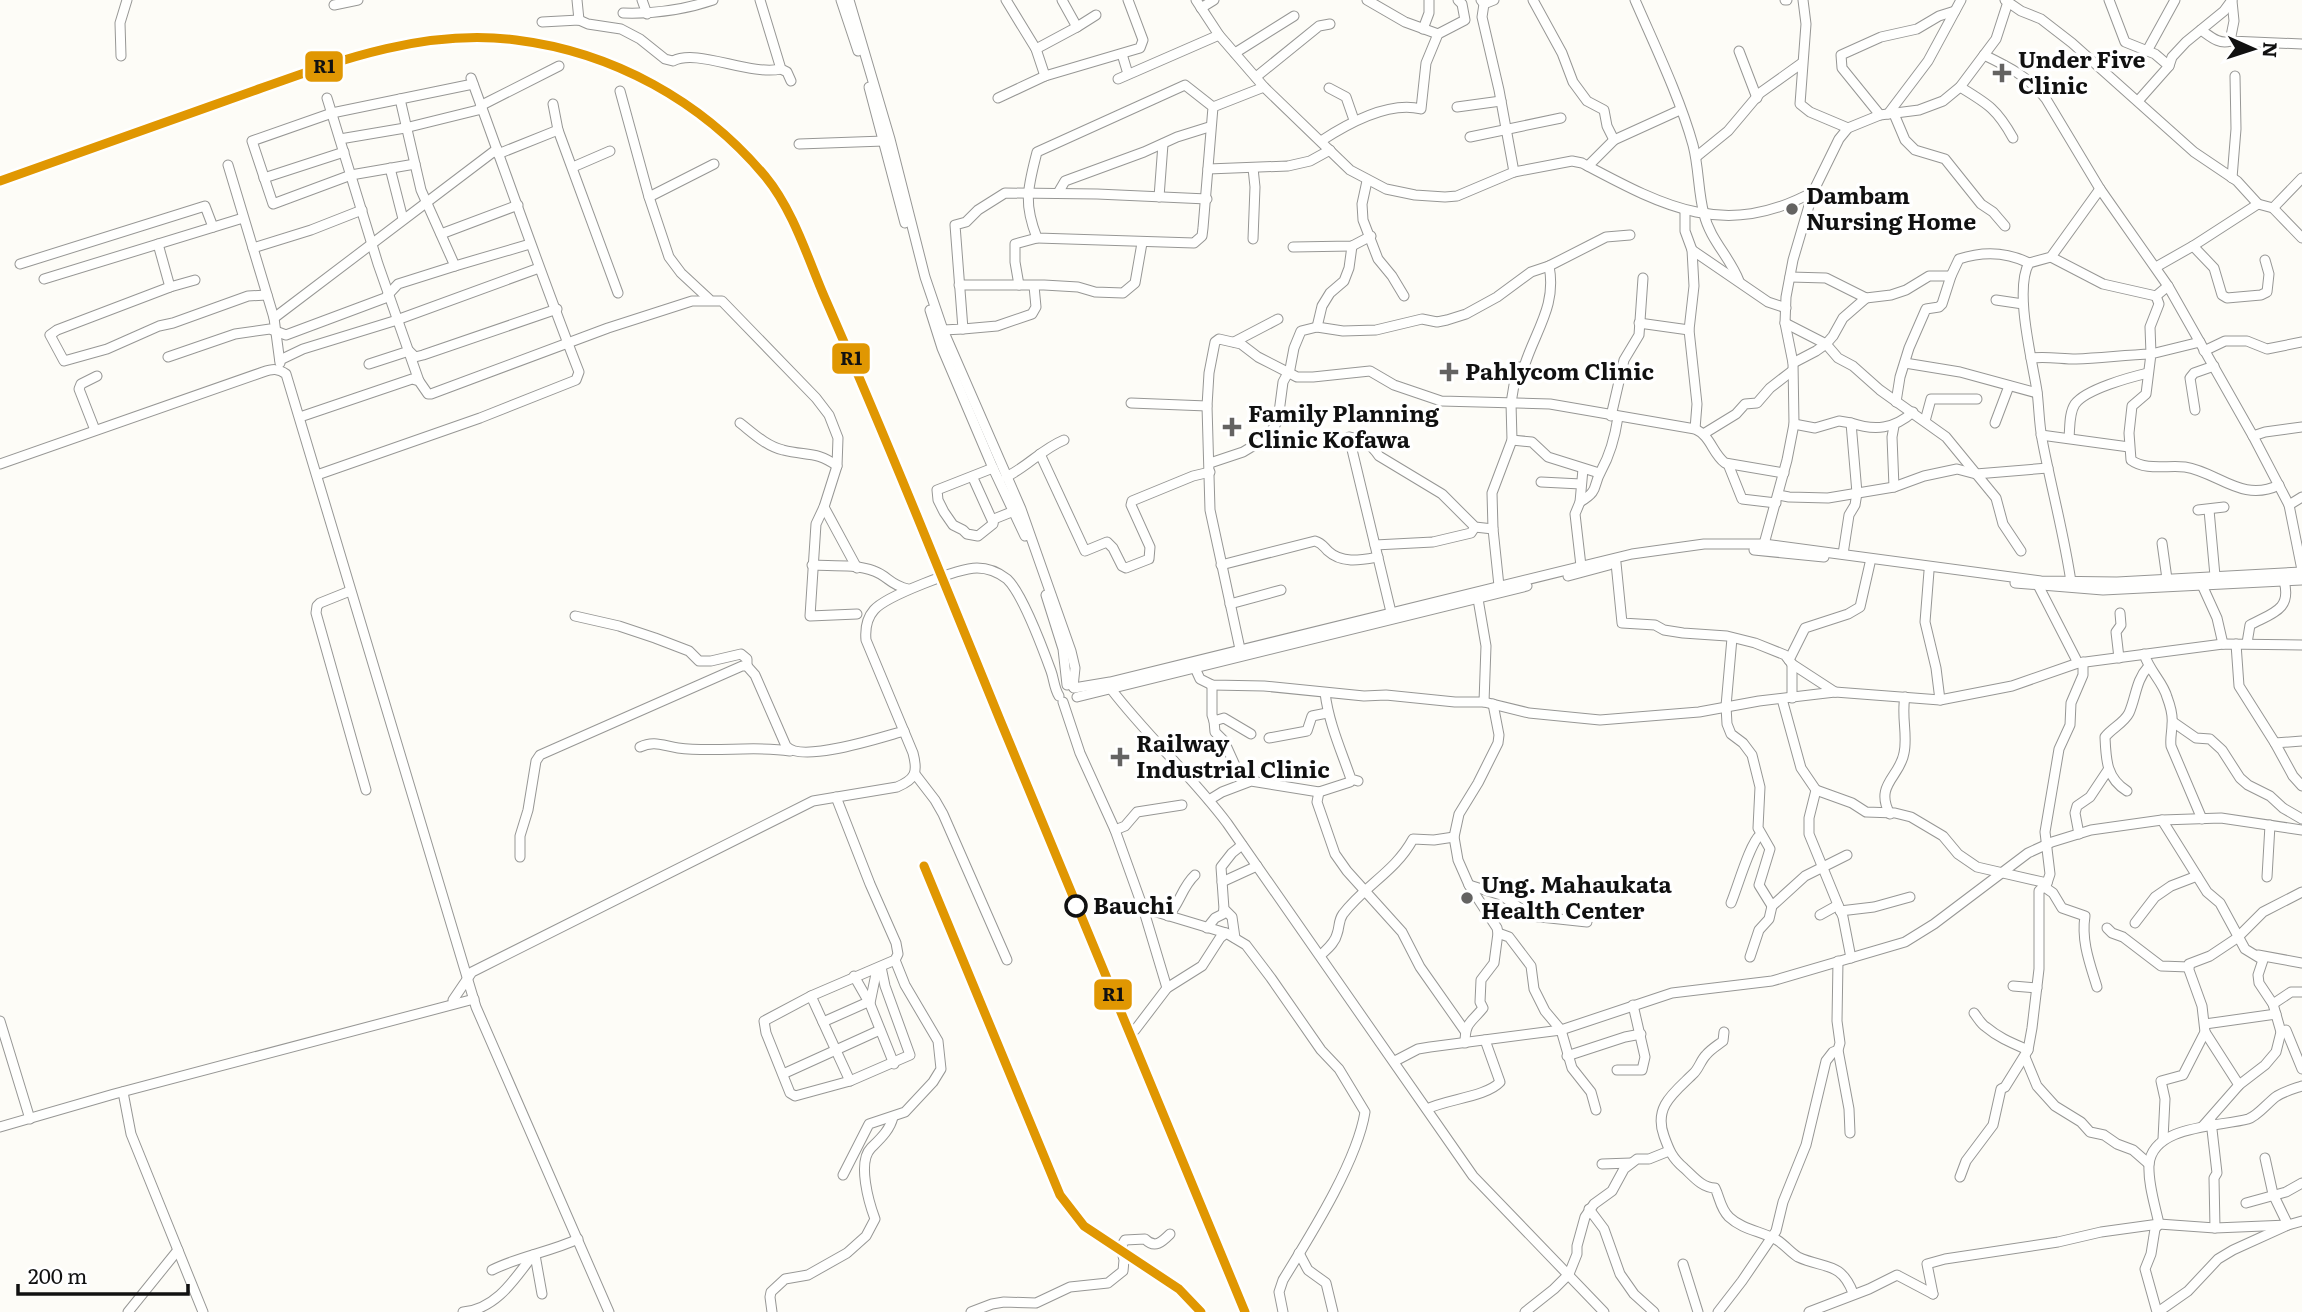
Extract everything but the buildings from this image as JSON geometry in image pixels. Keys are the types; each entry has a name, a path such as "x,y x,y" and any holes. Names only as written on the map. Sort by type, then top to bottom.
{"street":[{"path":"121,56 120,23 127,0"},
{"path":"335,6 358,0"},
{"path":"577,0 579,20"},
{"path":"642,0 647,14"},
{"path":"623,13 647,14 688,8 713,0"},
{"path":"760,0 781,69"},
{"path":"841,0 890,139 939,325 942,348 993,468 1024,532 1063,649 1069,716 1080,753 1115,830 1143,908 1167,988"},
{"path":"849,0 884,141 939,325 1021,509 1071,651 1075,668 1069,693"},
{"path":"1006,0 1036,49 1045,76"},
{"path":"1062,0 1077,27"},
{"path":"998,98 1045,76 1140,48 1143,44 1128,0"},
{"path":"1214,0 1198,4 1219,35 1264,87 1350,170 1386,189 1415,195 1457,196 1514,172 1572,161 1588,166 1665,205 1703,214 1730,217 1758,213 1795,202 1813,192"},
{"path":"1367,0 1405,22 1438,34"},
{"path":"1423,29 1429,13 1429,0"},
{"path":"1494,0 1482,2 1482,17 1514,172"},
{"path":"1533,0 1562,53 1573,82 1587,102 1604,110 1614,140"},
{"path":"1635,0 1680,110 1696,157 1703,214 1739,281"},
{"path":"1803,0 1806,24 1800,103 1810,112 1848,128"},
{"path":"1887,114 1928,61 1961,0"},
{"path":"2109,0 2125,42 2155,54 2169,66"},
{"path":"2147,51 2175,0"},
{"path":"1321,141 1354,120 1390,110 1426,109 1426,63 1438,34 1465,20 1463,1"},
{"path":"1764,544 1784,473 1794,424 1795,405 1785,323 1786,308 1790,277 1813,192 1839,139 1848,128 1887,114 1919,110 1943,101 1960,87 1996,39 2007,1 2021,11 2041,19 2061,35 2108,73 2194,152 2232,178 2258,204 2273,208 2302,238"},
{"path":"2138,101 2186,42 2224,11 2232,1"},
{"path":"2230,41 2234,21 2232,1"},
{"path":"1955,11 1939,16 1917,29 1881,37 1841,55 1842,68 1887,114 1905,140 1915,149 1945,159 1981,204 1993,212 2005,226"},
{"path":"1036,49 1096,15"},
{"path":"1235,53 1294,16"},
{"path":"542,22 579,20 627,31 665,60 692,57 744,69 781,69 787,72 791,81"},
{"path":"1256,77 1319,26 1330,24"},
{"path":"2201,30 2216,41 2302,44"},
{"path":"1118,79 1219,35"},
{"path":"1739,51 1757,98"},
{"path":"1122,54 1128,74"},
{"path":"1069,693 1581,566 1661,549 1704,544 1764,544 2071,583 2302,571 2289,505 2168,286 2101,189 2046,99 2034,84 2016,70 1984,55"},
{"path":"1696,157 1728,131 1760,93 1802,63"},
{"path":"340,139 405,128 478,110 559,66"},
{"path":"2232,178 2236,129 2235,76"},
{"path":"317,475 566,386 576,380 579,372 472,81 400,100 332,113 252,141 273,204 351,175 415,164"},
{"path":"1037,239 1030,220 1027,194 1037,152 1185,85 1213,107"},
{"path":"1213,107 1264,87"},
{"path":"1960,87 2000,115 2013,138"},
{"path":"1329,88 1346,97 1354,120"},
{"path":"620,91 668,257 709,299"},
{"path":"327,99 389,294 419,381 428,394 692,301 722,301 816,398 829,415 838,438 837,466 816,524 810,616 857,614"},
{"path":"400,100 405,128 427,203 455,266"},
{"path":"1457,107 1501,101"},
{"path":"553,104 558,130 618,293"},
{"path":"1019,285 1015,244 1037,239 1194,243 1202,236 1207,199 1209,127 1213,107"},
{"path":"1588,166 1614,140 1680,110"},
{"path":"1470,136 1561,118"},
{"path":"1058,193 1065,181 1209,127"},
{"path":"274,318 403,219 498,152 558,130"},
{"path":"799,144 884,141"},
{"path":"1159,197 1163,144"},
{"path":"1208,169 1253,168 1310,161 1330,150"},
{"path":"573,167 610,151"},
{"path":"264,178 344,152"},
{"path":"649,197 714,164"},
{"path":"228,166 274,318 280,365 290,383 467,979 609,1312"},
{"path":"390,168 403,219"},
{"path":"1253,168 1253,239"},
{"path":"2273,208 2302,178"},
{"path":"1367,181 1362,204 1363,220 1378,259 1404,296"},
{"path":"1896,402 1905,363 1926,309 1942,304 1959,259 1972,255 2004,253 2029,263 2051,257 2101,189"},
{"path":"963,329 955,225 966,222 1005,193 1207,199"},
{"path":"2155,267 2258,204"},
{"path":"20,264 205,205 213,227"},
{"path":"441,234 517,205"},
{"path":"253,248 362,210"},
{"path":"1685,211 1685,231 1692,250 1694,286 1689,330 1697,404 1695,429"},
{"path":"44,279 243,218"},
{"path":"1040,454 1085,551 1107,542 1126,568 1149,559 1151,553 1132,501 1193,476 1268,437 1278,420 1283,382 1301,331 1317,327 1343,331 1376,330 1422,320 1447,320 1466,314 1497,297 1531,272 1549,266 1606,237 1630,235"},
{"path":"1293,247 1352,246 1371,236"},
{"path":"959,285 1078,287 1095,292 1123,293 1135,283 1142,243"},
{"path":"158,244 170,287"},
{"path":"168,357 235,334 270,330 286,335 385,298 398,284 530,244"},
{"path":"1317,327 1320,310 1329,293 1343,281 1349,268 1352,246"},
{"path":"2193,246 2214,268 2222,295 2227,298 2267,292 2269,274 2265,261"},
{"path":"1692,250 1768,302 1786,308"},
{"path":"2051,257 2104,284 2156,296"},
{"path":"2029,263 2024,272 2023,304 2041,435 2071,583"},
{"path":"1499,586 1492,493 1512,440 1511,403 1517,367 1524,367 1546,313 1553,284 1549,266"},
{"path":"0,464 272,369 303,349 539,268"},
{"path":"1790,277 1826,278 1866,298 1906,290 1929,276 1951,276"},
{"path":"1581,566 1575,522 1576,508 1593,493 1599,473 1614,444 1614,416 1624,360 1639,335 1643,278"},
{"path":"195,281 170,287 50,335 64,361 107,349 159,326 248,296 267,295"},
{"path":"939,325 963,329 997,326 1032,314 1036,307 1034,286"},
{"path":"2156,296 2168,286"},
{"path":"2156,296 2158,304 2150,327 2151,354 2146,394 2132,406 2129,447 2131,460 2137,465 2184,467 2247,490 2268,490 2278,485"},
{"path":"1705,433 1728,419 1745,404 1757,402 1792,367 1826,344 1843,318 1866,298"},
{"path":"1996,300 2023,304"},
{"path":"409,351 415,357 424,355 557,309"},
{"path":"1234,342 1278,319"},
{"path":"1639,323 1689,330"},
{"path":"1785,323 1826,344 1838,358 1853,366 1954,445 1996,498 2003,524 2021,551"},
{"path":"1240,649 1210,510 1207,406 1209,373 1215,342 1219,339 1234,342 1297,377 1370,371 1394,384 1441,401 1550,404 1695,429 1705,433 1720,460 1728,464 1784,473"},
{"path":"2031,358 2050,356 2069,359 2151,354 2225,341 2247,341 2267,349 2302,342"},
{"path":"369,364 409,351"},
{"path":"1905,363 1960,372 2037,393"},
{"path":"2195,410 2190,378 2194,373 2214,366"},
{"path":"2068,438 2075,404 2112,382 2148,373"},
{"path":"95,430 79,389 81,384 97,376"},
{"path":"300,417 401,382 412,379 419,381"},
{"path":"1995,423 2009,386"},
{"path":"1925,421 1931,399 1977,399"},
{"path":"1131,403 1207,406"},
{"path":"1794,424 1815,428 1839,421 1866,426 1894,426 1913,412"},
{"path":"740,423 753,435 778,449 816,454 837,466"},
{"path":"1843,554 1848,522 1857,493 1851,423"},
{"path":"1894,426 1894,487"},
{"path":"2253,436 2302,427"},
{"path":"2041,435 2129,447"},
{"path":"1391,612 1349,437 1360,439 1373,447 1379,456 1442,494 1475,527 1493,528"},
{"path":"1006,477 1018,471 1046,448 1064,440"},
{"path":"1512,440 1532,442 1548,457 1599,473"},
{"path":"1728,464 1742,499 1828,498 1894,487 1924,476 1957,469 1976,474 2048,468"},
{"path":"973,478 993,524 978,536 971,536 953,525 938,499 937,490 993,468"},
{"path":"1580,502 1583,469"},
{"path":"1541,482 1581,484"},
{"path":"2289,505 2302,497"},
{"path":"824,507 858,568"},
{"path":"2198,510 2224,507"},
{"path":"2209,510 2215,576"},
{"path":"992,520 1014,511"},
{"path":"1375,545 1433,542 1471,533 1475,527"},
{"path":"1221,565 1315,541 1338,558 1360,561 1378,557"},
{"path":"2162,543 2168,579"},
{"path":"1069,693 1111,689 1665,554 1738,549 1870,563 2039,587 2103,590 2302,580"},
{"path":"1870,563 1860,607 1848,614 1805,628 1790,662 1787,698 1801,768 1816,790 1852,803 1866,812 1911,817 1943,836 1976,867 2045,885 2062,908 2085,916 2088,962 2097,987"},
{"path":"1616,564 1622,623 1655,625 1675,632 1727,636 1755,643 1778,652 1835,692"},
{"path":"812,565 878,572 894,586 908,589"},
{"path":"453,1003 472,972 813,801 897,787 909,782 915,774 916,765 866,640 865,630 872,611 883,601 908,589 971,568 988,569 998,573 1015,589 1052,674 1069,693"},
{"path":"1929,571 1925,622 1936,668 1940,700"},
{"path":"2247,643 2250,625 2284,605 2288,594 2284,581"},
{"path":"2202,585 2217,618 2223,644"},
{"path":"1959,1177 1966,1161 1993,1125 2001,1089 2006,1087 2026,1054 2037,988 2039,891 2050,874 2045,845 2046,818 2059,749 2070,725 2071,703 2082,676 2080,662 2039,587"},
{"path":"1230,604 1281,590"},
{"path":"350,591 320,603 316,613 366,790"},
{"path":"1465,1043 1465,1031 1469,1022 1483,1008 1480,1002 1481,980 1494,963 1499,940 1497,928 1469,885 1458,860 1454,837 1459,814 1478,783 1498,743 1499,735 1489,703 1486,646 1478,599"},
{"path":"2119,658 2116,632 2121,625 2120,613"},
{"path":"575,615 656,638 689,651 699,661 741,654 747,659 747,666 755,675 790,751"},
{"path":"1732,638 1726,706 1729,730 1752,755 1760,787 1758,828 1770,849 1759,885 1772,906"},
{"path":"1195,668 1200,679 1212,685 1264,686 1325,693 1489,703 1528,713 1600,720 1699,712 1835,692 1940,700 2011,686 2080,662 2223,644 2302,645"},
{"path":"2236,644 2239,686 2292,776 2302,786"},
{"path":"2144,654 2148,667 2163,687 2173,722 2171,746 2202,819"},
{"path":"520,857 520,836 528,810 536,761 540,755 734,668 747,666"},
{"path":"2127,791 2117,785 2108,770 2105,737 2127,716 2137,694 2138,679 2148,667"},
{"path":"1212,685 1215,732 1224,741 1243,783"},
{"path":"1111,689 1139,725 1209,800 1321,955 1473,1176 1604,1312"},
{"path":"1209,800 1243,783 1262,782 1319,792 1354,781 1327,713 1325,693"},
{"path":"1890,814 1885,804 1885,794 1889,780 1903,757 1905,697"},
{"path":"1269,738 1307,731 1311,716 1327,713"},
{"path":"1214,721 1224,718 1251,734"},
{"path":"2173,722 2196,738 2210,738 2222,750 2240,778 2302,819"},
{"path":"640,747 652,742 698,750 763,748 801,754 904,731"},
{"path":"2275,743 2302,741"},
{"path":"2079,834 2077,806 2090,797 2108,770"},
{"path":"915,774 943,814 1007,960"},
{"path":"1816,790 1808,828 1839,908 1851,958"},
{"path":"1319,792 1317,802 1328,840 1340,862 1402,932 1426,976 1465,1031"},
{"path":"836,797 896,943 898,954 895,960 811,996 764,1021 766,1033 790,1093 795,1096 850,1081 910,1055 879,968"},
{"path":"1115,830 1125,826 1137,812 1182,805"},
{"path":"1395,1061 1418,1049 1561,1031 1672,993 1772,981 1905,942 1920,934 1999,873 2045,845 2079,834 2162,820 2221,818 2302,830"},
{"path":"2162,820 2207,892 2220,903 2237,938 2248,953 2263,960 2258,975 2259,983 2273,1004 2281,1032 2272,1059 2239,1085 2219,1106 2208,1124 2217,1172 2214,1178 2215,1228"},
{"path":"2267,877 2270,825"},
{"path":"1731,903 1742,879 1752,845 1760,835"},
{"path":"1321,955 1335,939 1339,920 1365,890 1395,866 1413,839 1454,837"},
{"path":"1207,928 1223,914 1222,867 1242,845"},
{"path":"1750,957 1759,930 1769,919 1772,906 1798,881 1847,855"},
{"path":"1222,882 1257,866"},
{"path":"1168,916 1178,904 1187,882 1195,875"},
{"path":"2135,923 2155,897 2171,886 2197,876"},
{"path":"1469,885 1501,895 1531,916 1587,922"},
{"path":"2189,967 2189,964 2210,956 2237,938 2263,912 2302,892"},
{"path":"1821,915 1839,908 1874,907 1910,897"},
{"path":"1143,908 1231,935 1256,957 1304,1027 1345,1077 1365,1112 1361,1131 1340,1179 1283,1280 1279,1292 1283,1312"},
{"path":"1224,909 1232,917 1231,935"},
{"path":"2107,928 2161,966 2189,967"},
{"path":"1498,933 1509,937 1531,966 1532,981 1538,996 1545,1011 1561,1031 1567,1056 1575,1074 1591,1092 1596,1110"},
{"path":"1135,1030 1167,988 1202,966 1220,938 1231,935"},
{"path":"2253,955 2302,963"},
{"path":"843,1175 869,1124 893,1117 910,1107 939,1075 941,1063 938,1041 905,985 895,960"},
{"path":"1838,961 1838,1050 1849,1109 1850,1133"},
{"path":"2189,967 2198,992 2205,1028 2239,1085"},
{"path":"869,1003 879,968"},
{"path":"854,976 869,1003 894,1063"},
{"path":"2013,986 2037,988"},
{"path":"2273,1004 2291,992 2302,992"},
{"path":"811,996 850,1081"},
{"path":"0,1127 474,999"},
{"path":"453,1003 474,999"},
{"path":"823,1022 869,1003"},
{"path":"1618,1070 1642,1070 1645,1057 1642,1034 1633,1005"},
{"path":"1974,1013 2002,1041 2009,1042 2026,1054 2037,1086 2055,1106 2081,1122 2090,1132 2104,1135 2133,1150 2149,1164"},
{"path":"2205,1028 2276,1014"},
{"path":"0,1021 30,1119"},
{"path":"2163,1139 2165,1099 2161,1081 2183,1074 2205,1028"},
{"path":"783,1074 880,1030"},
{"path":"2281,1032 2286,1030 2302,1069"},
{"path":"1724,1032 1723,1041 1706,1055 1697,1071 1669,1098 1660,1116 1660,1125 1672,1158 1707,1188 1715,1188 1722,1208 1735,1222 1770,1238 1797,1256 1839,1270 1853,1293"},
{"path":"1567,1056 1642,1034"},
{"path":"1427,1109 1497,1086 1500,1082 1485,1040"},
{"path":"1718,1312 1776,1231 1783,1202 1806,1145 1826,1061 1838,1050"},
{"path":"2159,1224 2149,1164 2163,1139 2208,1124 2250,1119 2278,1095 2302,1086"},
{"path":"123,1092 131,1134 203,1312"},
{"path":"772,1312 770,1297 781,1281 808,1275 838,1259 871,1229 875,1219 866,1188 867,1154 890,1126 893,1117"},
{"path":"1525,1312 1569,1274 1589,1209 1612,1191 1618,1184 1620,1174 1637,1159 1649,1159 1669,1151"},
{"path":"2265,1158 2273,1195 2288,1225"},
{"path":"1602,1164 1631,1163"},
{"path":"2246,1203 2286,1192 2302,1183"},
{"path":"1589,1209 1604,1229 1613,1261 1620,1274 1634,1294 1654,1312"},
{"path":"2159,1224 2155,1228 2151,1254 2145,1269 2157,1312 2188,1291 2218,1259 2288,1225 2302,1221"},
{"path":"1809,1312 1897,1275 1933,1294 1927,1264 2159,1224 2215,1228 2288,1225"},
{"path":"2252,1226 2257,1240"},
{"path":"971,1312 1004,1302 1036,1303 1070,1287 1108,1283 1123,1271 1121,1247 1125,1240 1145,1239 1150,1244 1155,1244 1170,1234"},
{"path":"492,1270 578,1239"},
{"path":"128,1312 178,1251"},
{"path":"1299,1253 1308,1270 1326,1283 1333,1312"},
{"path":"534,1255 542,1294"},
{"path":"463,1312 485,1308 511,1285 515,1276 534,1255"},
{"path":"1683,1265 1698,1312"}],"transit line":[{"name":"R1","path":"0,181 332,64 368,53 441,39 516,40 587,56 653,84 684,103 740,149 775,189 799,234 1245,1312"},
{"name":"R1","path":"924,866 1060,1195 1084,1226 1179,1289 1201,1312"}],"place":[{"name":"Under Five Clinic","path":"2002,73"},
{"name":"Dambam Nursing Home","path":"1792,209"},
{"name":"Pahlycom Clinic","path":"1449,372"},
{"name":"Family Planning Clinic Kofawa","path":"1232,427"},
{"name":"Railway Industrial Clinic","path":"1120,757"},
{"name":"Ung. Mahaukata Health Center","path":"1467,898"},
{"name":"Bauchi","path":"1076,906"}]}
